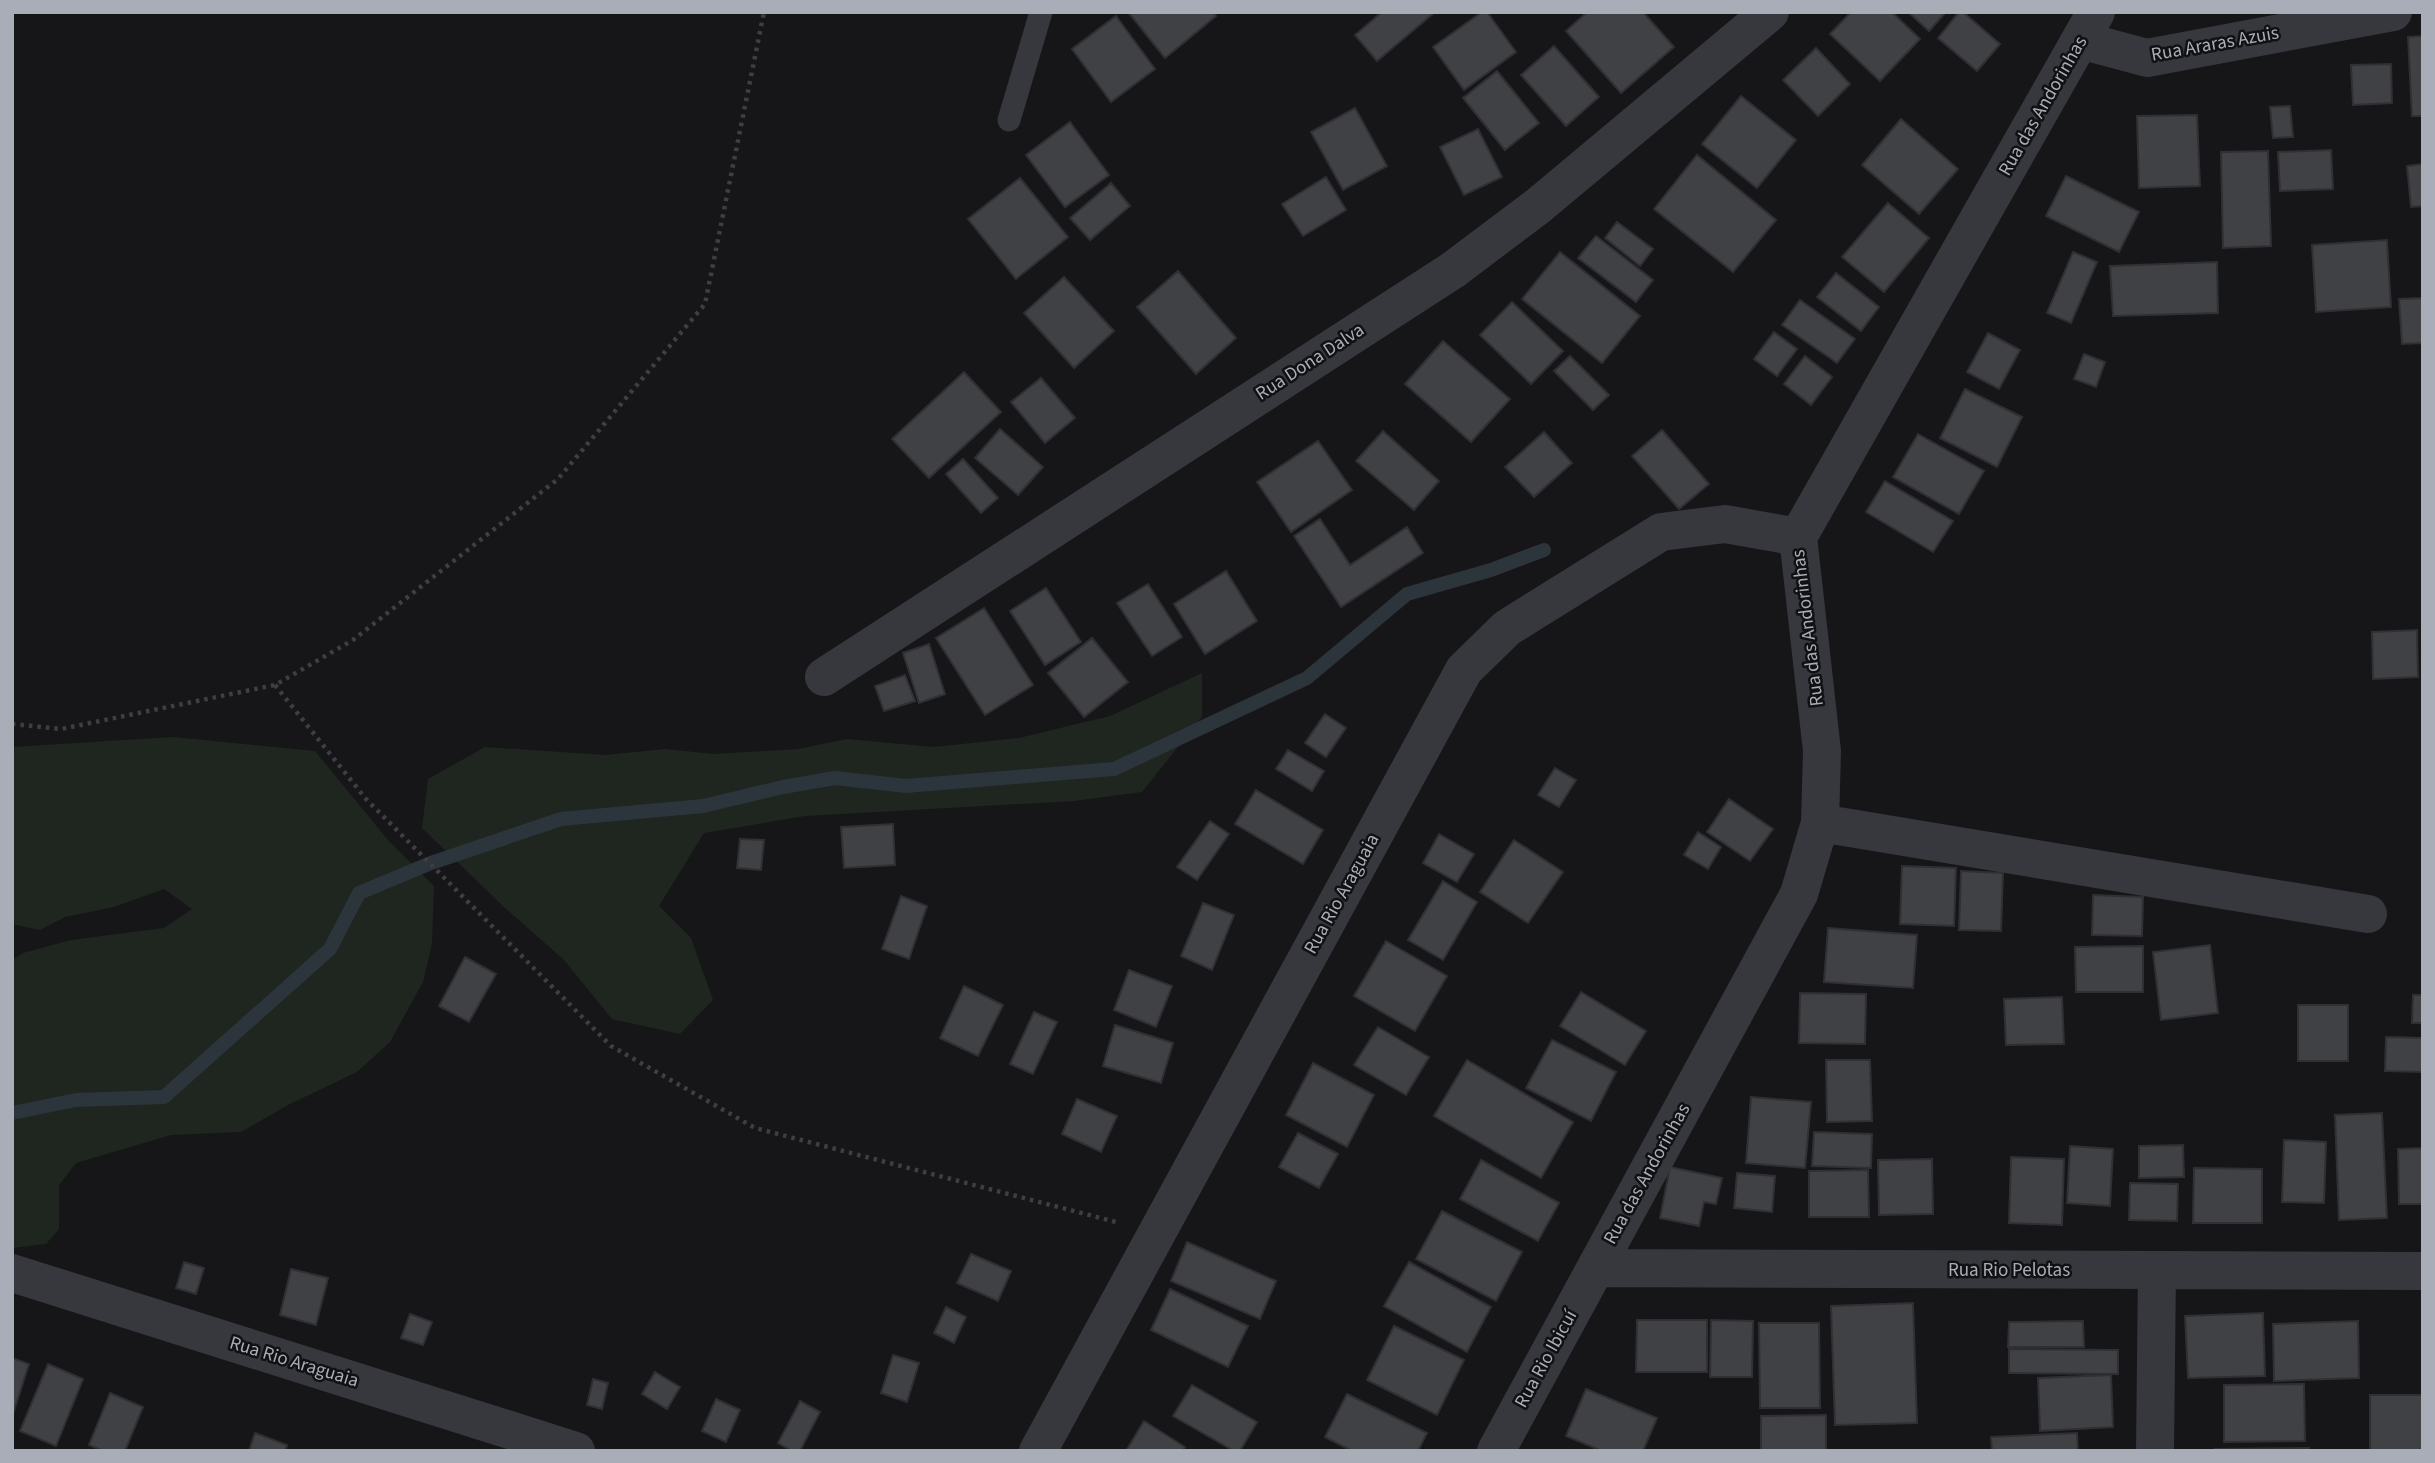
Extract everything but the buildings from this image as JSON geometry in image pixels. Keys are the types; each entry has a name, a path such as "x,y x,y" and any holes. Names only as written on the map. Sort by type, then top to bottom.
{"street":[{"name":"Rua Dona Dalva","path":"824,677 1453,270 1538,206 1770,12"},
{"name":"Rua Araras Azuis","path":"2088,26 2147,58 2393,12"},
{"name":"Rua das Andorinhas","path":"1596,1268 1799,894 1820,823 1822,751 1798,537 2088,26"},
{"name":"Rua Rio Araguaia","path":"1038,1451 1464,670 1507,628 1661,532 1725,524 1798,537"},
{"path":"1820,823 2368,915"},
{"name":"Rua Rio Pelotas","path":"1596,1268 2423,1271"},
{"name":"Rua Rio Ibicuí","path":"1496,1451 1596,1268"},
{"path":"2155,1451 2157,1270"},
{"name":"Rua Rio Araguaia","path":"12,1273 576,1451"}],"lane":[{"path":"1009,120 1041,12"}],"path":[{"path":"12,724 61,729 275,685 353,640 558,480 705,304 764,12"},
{"path":"275,685 366,799 611,1046 755,1128 1157,1232"}],"shaded area":[{"path":"1202,673 1202,717 1142,792 1074,801 805,816 704,833 659,906 691,938 713,1000 680,1034 612,1019 564,960 422,828 428,779 485,747 605,755 665,749 714,754 798,749 847,739 934,747 1019,738 1110,716"},
{"path":"173,737 315,751 388,840 434,886 432,944 423,982 390,1042 357,1072 290,1104 241,1132 171,1135 76,1163 59,1185 59,1229 46,1244 12,1248 12,960 23,953 71,940 164,928 192,909 164,889 114,907 65,917 40,930 12,924 12,747"}],"waterway":[{"path":"12,1113 76,1100 164,1097 330,949 359,893 431,863 561,819 703,806 835,778 906,786 1114,769 1307,678 1407,594 1491,570 1544,550"}]}
